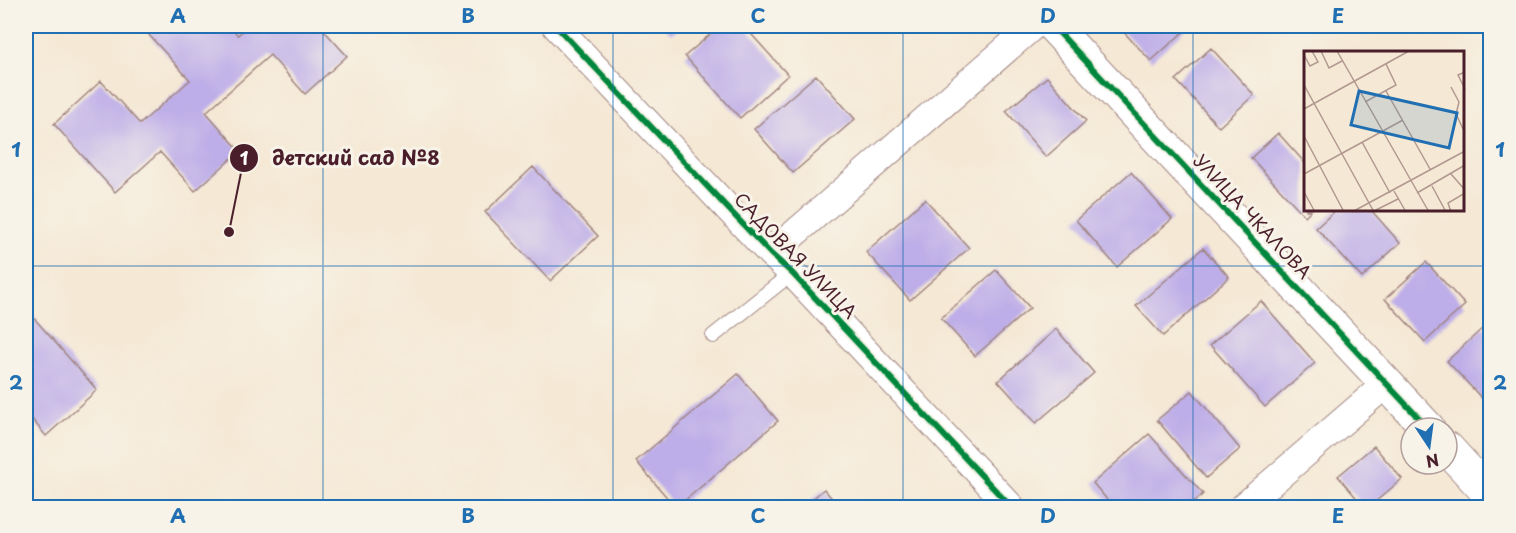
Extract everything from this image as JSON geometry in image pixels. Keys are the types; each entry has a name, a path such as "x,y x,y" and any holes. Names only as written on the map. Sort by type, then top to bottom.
{"street":[{"name":"САДОВАЯ УЛИЦА","path":"556,26 1012,507"},
{"path":"771,254 1033,26"},
{"name":"УЛИЦА ЧКАЛОВА","path":"1053,26 1417,416"},
{"path":"1242,507 1386,384"},
{"path":"1459,461 1491,495"}],"lane":[{"path":"713,336 792,273"}],"building":[{"path":"160,26 229,26 238,35 248,26 320,26 347,56 305,94 270,55 206,112 240,151 195,191 160,152 115,192 54,124 101,81 140,124 190,80 149,35"},
{"path":"663,26 681,26 671,34"},
{"path":"720,26 744,26 788,75 740,118 685,56"},
{"path":"1118,26 1190,26 1151,61"},
{"path":"1211,48 1254,95 1219,127 1176,80"},
{"path":"816,75 855,119 793,173 754,129"},
{"path":"1047,77 1086,121 1046,157 1006,111"},
{"path":"1278,133 1304,162 1304,212 1309,212 1305,216 1251,158"},
{"path":"533,167 598,236 550,281 485,212"},
{"path":"1131,172 1172,219 1117,267 1076,220"},
{"path":"925,199 969,248 910,300 866,252"},
{"path":"1334,212 1373,212 1400,243 1362,278 1316,228"},
{"path":"1203,248 1229,277 1163,336 1136,306"},
{"path":"1426,262 1465,305 1425,342 1385,299"},
{"path":"996,270 1030,308 975,356 941,318"},
{"path":"1261,301 1315,363 1265,407 1210,345"},
{"path":"26,309 97,390 46,436 26,412"},
{"path":"1484,327 1490,335 1490,407 1447,361"},
{"path":"1056,329 1094,373 1036,423 998,381"},
{"path":"738,374 778,421 676,508 636,461"},
{"path":"1192,391 1240,449 1206,478 1157,420"},
{"path":"1149,434 1203,494 1188,508 1114,508 1093,483"},
{"path":"1374,446 1402,479 1368,508 1365,508 1338,476"},
{"path":"824,489 840,508 802,508"}],"cycle path":[{"path":"556,26 1012,508"},
{"path":"1053,26 1417,416"}],"place":[{"name":"детский сад №8","path":"229,232"}]}
